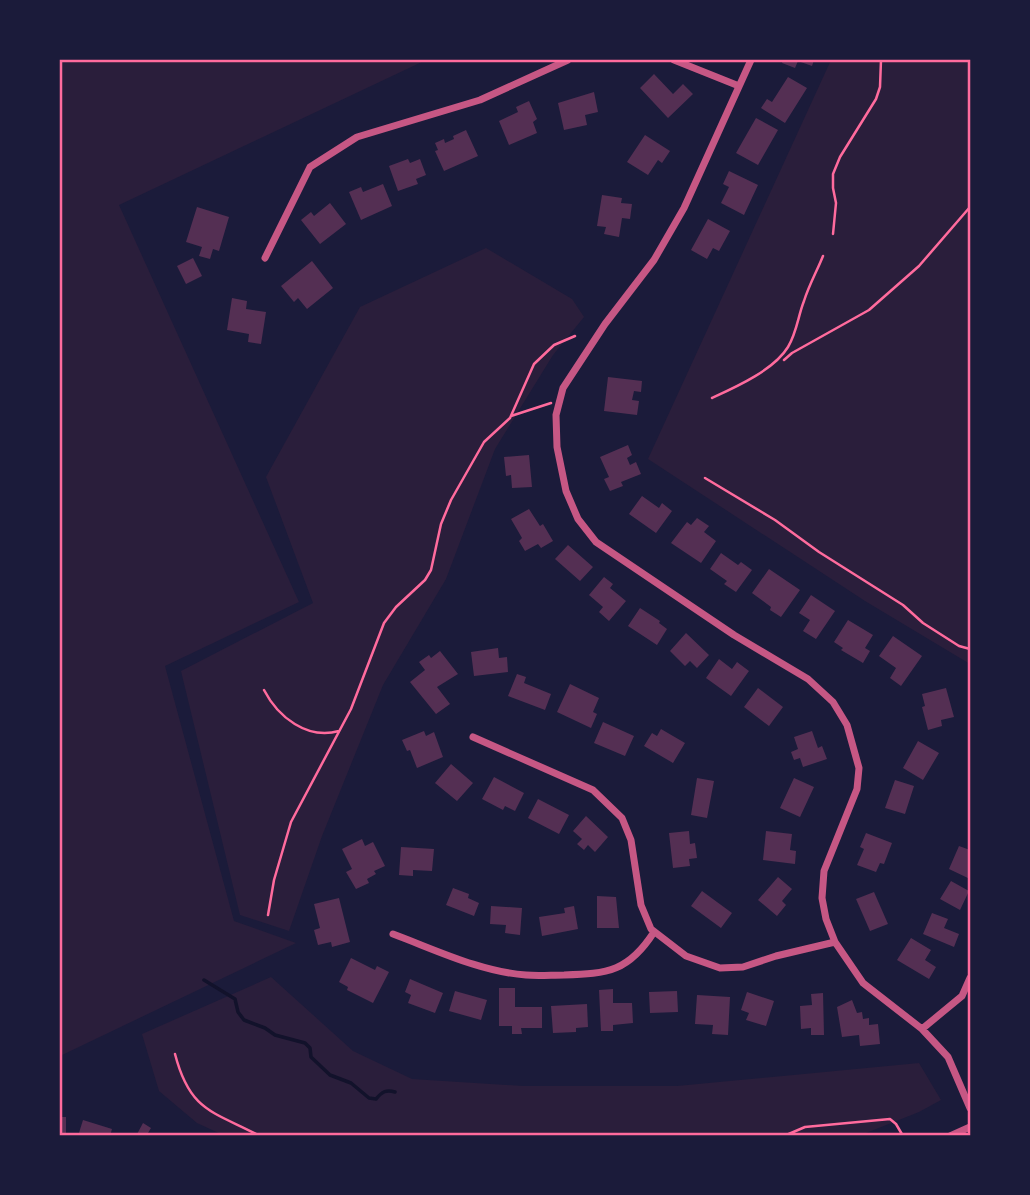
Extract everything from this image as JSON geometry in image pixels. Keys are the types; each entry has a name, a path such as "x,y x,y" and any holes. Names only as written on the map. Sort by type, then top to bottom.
{"street":[{"path":"265,258 310,167 357,137 480,100 568,60"},
{"path":"674,60 739,86"},
{"path":"751,60 684,208 653,260 605,324 564,388 556,415 557,447 566,491 578,519 596,542 734,635 808,679 833,702 847,725 859,768 857,789 824,871 822,898 826,919 835,942 863,983 922,1029 948,1057 971,1108"},
{"path":"474,737 593,790 622,818 631,840 641,905 651,929 687,956 720,968 743,967 835,942"},
{"path":"393,934 479,965 525,975 596,974 616,968 641,952 654,932"},
{"path":"922,1029 962,996 971,978"},
{"path":"950,1136 971,1126"}],"path":[{"path":"834,234 834,174 840,157 876,99 880,87 881,60"},
{"path":"784,360 869,310 919,266 971,207"},
{"path":"712,398 735,388 777,361 788,347 823,256"},
{"path":"268,915 274,880 291,822 340,732 384,623 396,607 425,580 431,570 441,524 451,500 484,442 511,416 527,377 542,354 554,345 575,336"},
{"path":"511,416 548,403 557,403"},
{"path":"705,478 775,520 819,552 903,605 923,623 960,646 971,649"},
{"path":"264,690 272,706 312,733 327,735 340,732"},
{"path":"174,1054 187,1088 199,1104 219,1117 260,1136"},
{"path":"784,1136 805,1127 890,1119 897,1124 903,1136"}],"shaded area":[{"path":"60,60 426,60 119,205 299,602 165,666 234,921 296,943 60,1056"},
{"path":"831,60 970,60 970,664 865,601 648,459"},
{"path":"486,248 572,299 584,317 553,355 495,449 446,579 383,685 322,836 289,931 240,915 181,671 313,603 266,477 360,307"},
{"path":"271,977 353,1051 412,1079 523,1086 677,1086 919,1063 941,1100 919,1112 861,1135 223,1135 197,1123 159,1091 142,1034"}],"building":[{"path":"783,60 814,60 812,66 798,61 795,68 782,63"},
{"path":"654,74 673,94 683,84 693,94 668,118 640,88"},
{"path":"788,77 807,88 785,123 761,108 767,99 772,102"},
{"path":"594,92 598,112 585,115 587,125 564,130 558,103"},
{"path":"529,101 537,119 533,122 537,133 509,145 499,121 518,112 516,107"},
{"path":"756,118 778,130 758,165 736,153"},
{"path":"466,130 478,156 444,171 435,151 438,150 435,143 444,139 445,143"},
{"path":"645,135 670,151 662,163 658,160 648,175 627,162"},
{"path":"408,159 410,163 420,159 426,175 416,179 418,184 398,191 389,166"},
{"path":"729,171 758,185 744,215 721,203 729,187 723,184"},
{"path":"383,184 392,206 361,220 349,192 361,187 363,192"},
{"path":"602,195 622,198 621,203 632,204 630,219 622,218 619,237 604,234 606,227 597,226"},
{"path":"330,203 346,224 320,244 301,220 311,212 314,216"},
{"path":"197,207 229,217 219,251 213,249 210,259 199,256 202,247 186,242"},
{"path":"708,219 730,231 719,251 713,248 707,259 691,250"},
{"path":"193,258 202,276 186,284 177,266"},
{"path":"312,261 333,288 307,309 298,298 294,302 281,286"},
{"path":"232,298 247,301 246,309 266,312 261,344 248,342 249,334 227,330"},
{"path":"608,377 642,381 641,392 634,391 632,400 639,401 637,415 604,411"},
{"path":"628,445 632,455 627,458 630,465 636,462 641,474 621,482 623,486 610,491 604,479 609,477 600,457"},
{"path":"529,455 532,487 512,488 511,475 506,476 504,457"},
{"path":"642,496 659,508 662,503 672,511 656,533 629,514"},
{"path":"529,509 540,526 543,524 553,541 541,548 538,544 525,551 519,541 522,538 511,519"},
{"path":"697,518 709,526 704,532 716,541 701,563 671,543 687,522 691,525"},
{"path":"568,545 593,567 580,581 555,559"},
{"path":"721,553 738,565 741,562 752,570 736,592 724,584 727,581 710,569"},
{"path":"769,569 800,590 781,617 752,593"},
{"path":"604,577 613,584 610,588 626,601 609,621 599,612 603,607 589,595"},
{"path":"811,595 835,611 816,639 803,631 810,620 799,613"},
{"path":"640,608 667,629 657,645 628,626"},
{"path":"848,620 873,635 865,648 870,651 863,663 841,650 843,648 834,642"},
{"path":"686,633 709,655 697,668 690,661 685,666 670,651"},
{"path":"893,636 922,656 901,686 890,678 896,668 879,656"},
{"path":"498,648 499,658 507,657 508,672 474,676 471,652"},
{"path":"440,651 458,674 437,687 450,704 436,714 410,682 425,670 419,662"},
{"path":"719,659 732,669 737,662 749,671 731,696 706,678"},
{"path":"517,674 526,677 524,683 551,694 545,710 508,696"},
{"path":"570,684 599,698 593,712 597,714 591,728 557,712"},
{"path":"758,688 783,707 769,726 744,707"},
{"path":"946,688 954,717 941,720 942,726 928,730 922,707 925,706 922,694"},
{"path":"603,722 634,736 625,756 594,743"},
{"path":"661,729 685,743 673,763 644,746 652,733 657,736"},
{"path":"424,731 426,736 434,732 443,757 417,768 410,750 407,751 402,740"},
{"path":"812,731 818,748 822,746 827,759 803,767 800,758 794,760 791,752 798,749 794,737"},
{"path":"918,741 939,753 923,780 903,768"},
{"path":"451,764 473,783 457,801 435,783"},
{"path":"494,777 524,793 515,811 505,806 503,810 482,799"},
{"path":"697,778 714,781 707,818 691,815"},
{"path":"794,778 814,787 800,817 780,808"},
{"path":"895,780 914,786 905,814 885,808"},
{"path":"538,799 569,815 559,834 528,818"},
{"path":"586,816 608,837 595,852 588,845 584,850 577,844 582,839 573,831"},
{"path":"689,831 690,844 695,843 697,858 689,859 690,866 673,868 669,833"},
{"path":"766,831 792,834 790,850 796,851 795,864 763,860"},
{"path":"866,833 892,843 884,864 880,863 876,872 857,865 864,849 860,847"},
{"path":"362,839 365,846 373,842 385,866 374,871 376,874 367,879 369,883 356,889 346,872 352,869 342,849"},
{"path":"959,846 970,850 970,879 949,869"},
{"path":"401,847 434,849 432,871 413,870 413,876 399,875"},
{"path":"778,877 792,889 782,901 786,905 777,916 758,900"},
{"path":"951,881 969,891 960,910 940,899"},
{"path":"453,888 469,894 468,898 479,903 474,916 446,905"},
{"path":"702,891 732,913 721,928 691,906"},
{"path":"874,892 888,924 870,931 856,899"},
{"path":"597,896 616,897 619,928 597,928"},
{"path":"339,898 350,942 332,947 331,942 318,945 314,930 320,928 314,904"},
{"path":"491,906 522,908 520,935 505,933 506,925 490,924"},
{"path":"574,906 578,929 542,936 539,917 565,913 564,908"},
{"path":"932,913 948,919 944,928 959,934 954,947 923,934"},
{"path":"911,938 931,950 925,960 936,967 929,979 897,960"},
{"path":"351,958 375,970 377,966 389,972 373,1003 347,990 348,987 339,982"},
{"path":"410,979 443,993 435,1013 408,1003 411,995 405,992"},
{"path":"499,988 515,988 515,1007 542,1007 542,1028 521,1028 522,1034 512,1034 512,1026 499,1026"},
{"path":"613,989 613,1003 632,1003 633,1023 613,1025 613,1031 601,1031 599,990"},
{"path":"455,991 487,1000 481,1020 449,1011"},
{"path":"677,991 678,1012 650,1013 649,992"},
{"path":"747,992 774,1001 766,1026 746,1020 749,1013 741,1010"},
{"path":"823,993 824,1035 811,1035 811,1028 801,1029 800,1006 812,1005 811,994"},
{"path":"697,995 730,997 728,1035 712,1034 713,1025 695,1024"},
{"path":"852,1000 857,1013 862,1012 863,1019 869,1018 869,1025 878,1024 880,1044 860,1046 859,1035 842,1037 837,1007"},
{"path":"587,1004 588,1027 576,1028 576,1032 553,1033 551,1006"},
{"path":"60,1117 66,1117 66,1136 60,1136"},
{"path":"83,1120 112,1129 110,1136 78,1136"},
{"path":"143,1123 151,1128 148,1133 152,1136 136,1136"}],"waterway":[{"path":"204,980 235,999 238,1012 244,1020 275,1035 305,1043 310,1048 311,1057 330,1075 351,1083 369,1098 376,1099 387,1091 395,1092"}]}
